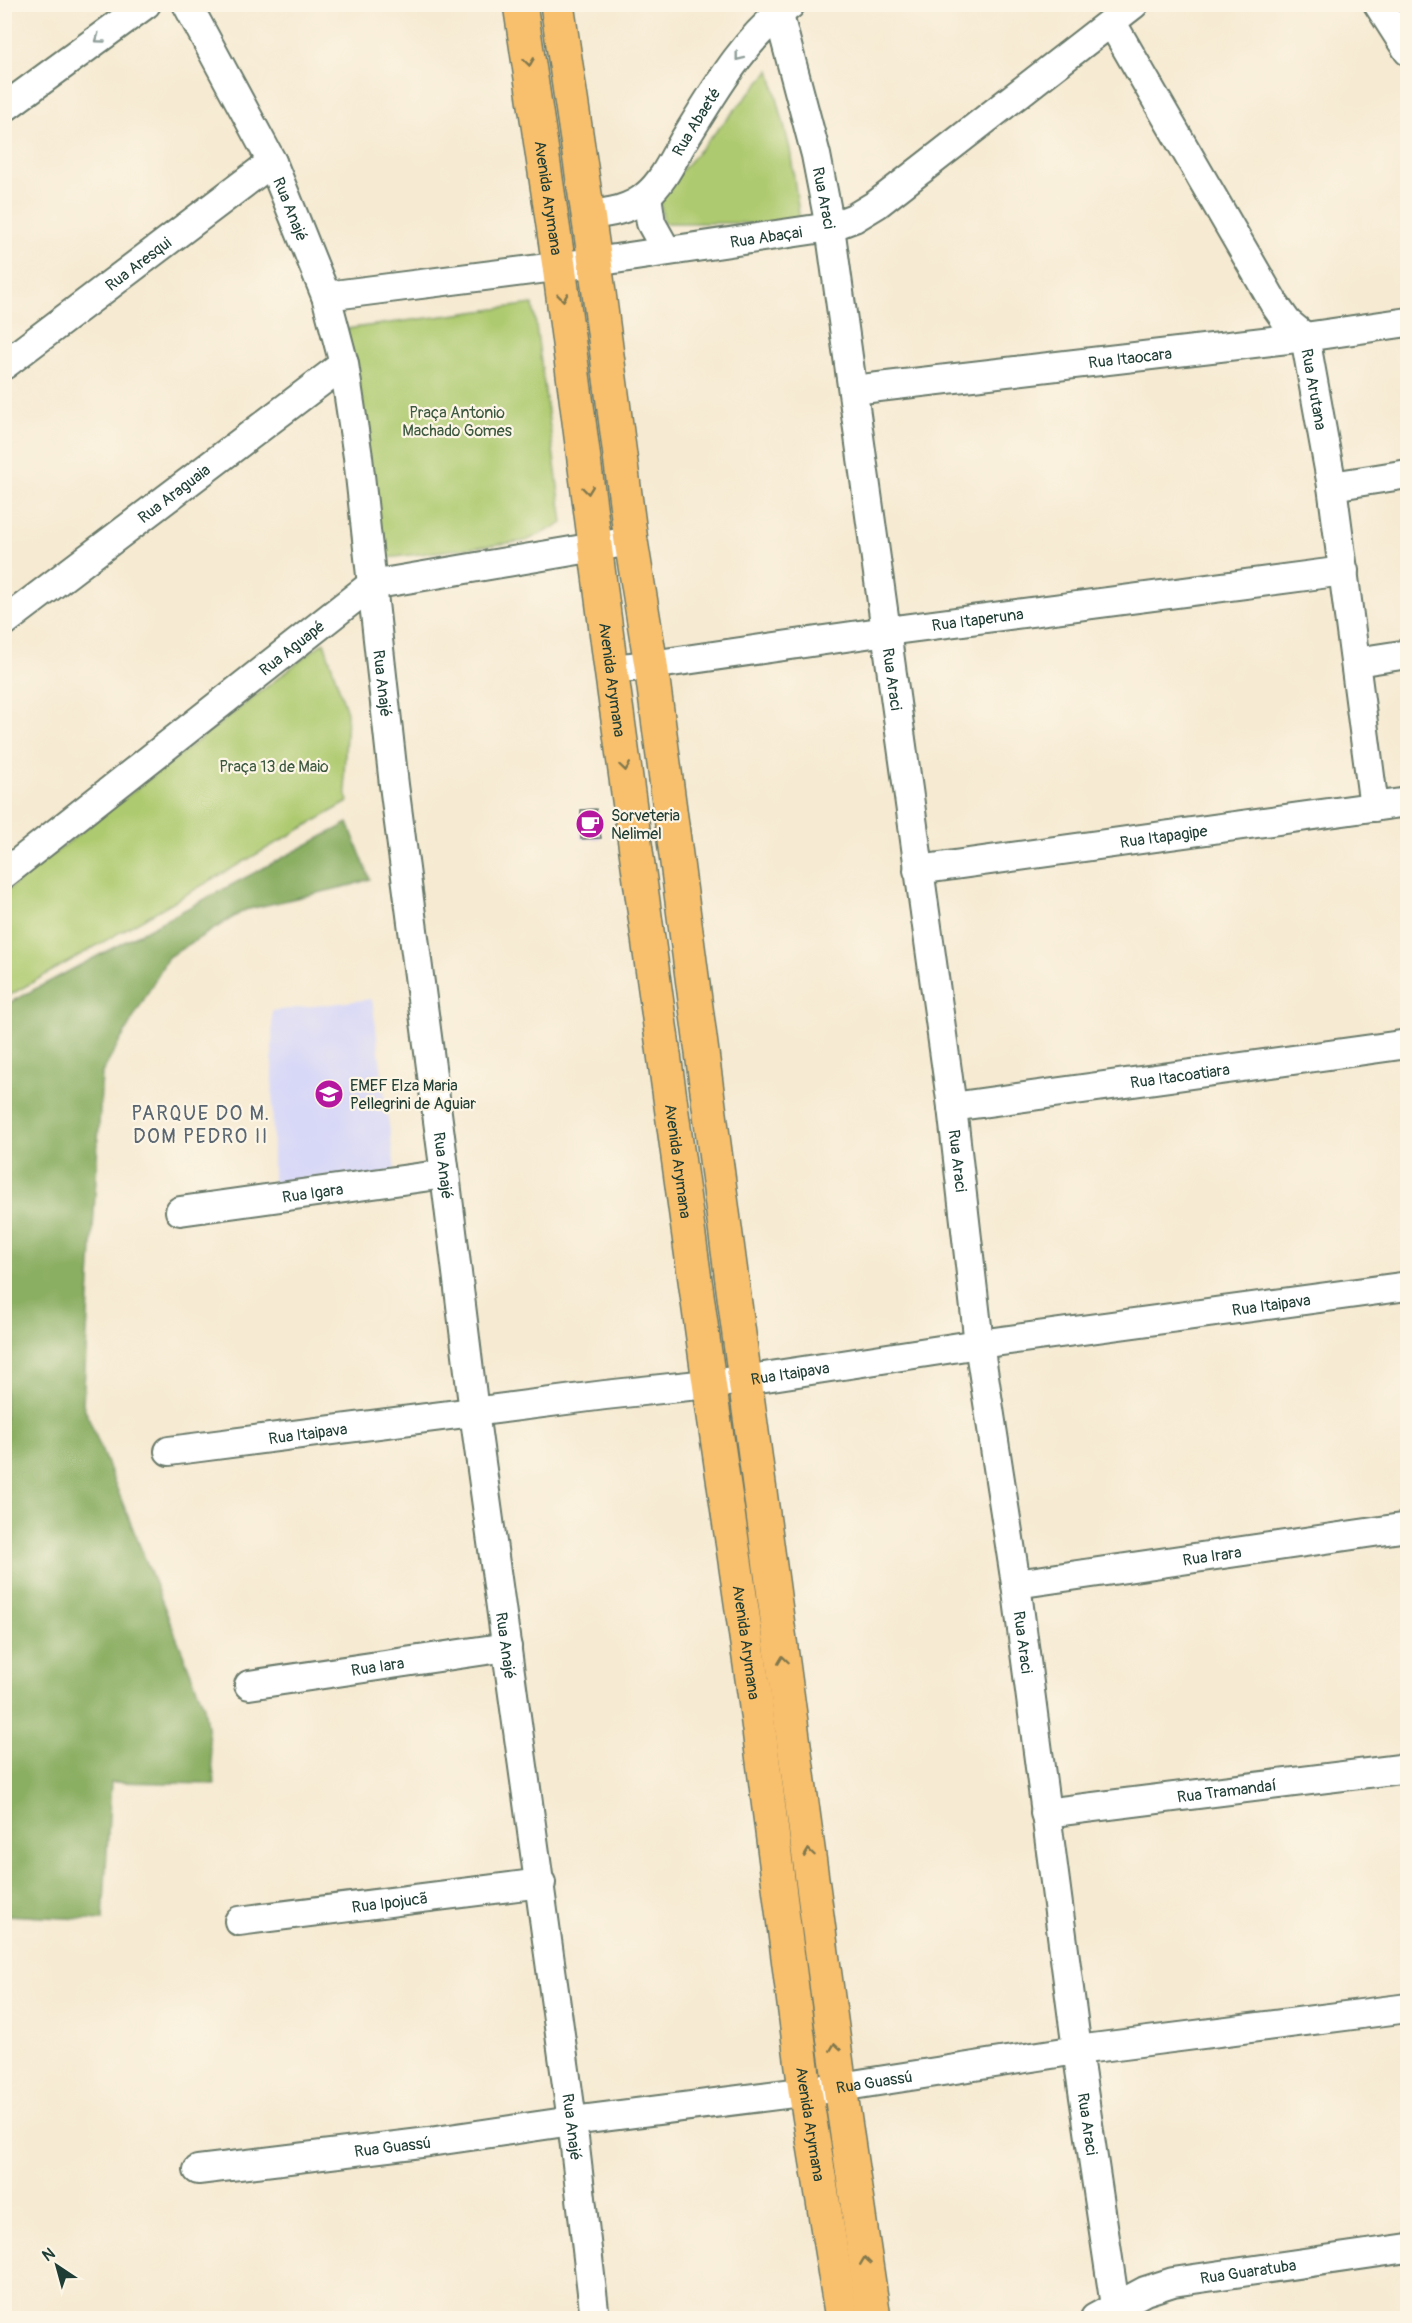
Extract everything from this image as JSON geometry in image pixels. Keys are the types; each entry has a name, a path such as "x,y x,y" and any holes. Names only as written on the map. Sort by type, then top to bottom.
{"main road":[{"name":"Avenida Arymana","path":"520,4 559,266 611,669 755,1699 805,2090 842,2319"},
{"name":"Avenida Arymana","path":"557,4 651,665 840,2087 874,2319"}],"street":[{"path":"4,108 146,4"},
{"name":"Rua Anajé","path":"188,4 272,162 326,296 344,364 358,457 395,797 493,1562 541,1883 573,2121 595,2319"},
{"name":"Rua Abaçai","path":"326,296 595,262 830,227 854,218 877,204 1134,4"},
{"path":"1378,4 1407,51"},
{"name":"Rua Abaeté","path":"587,215 616,212 647,196 662,176 718,85 782,8"},
{"name":"Rua Araci","path":"782,8 830,227 952,1107 979,1344 1016,1584 1110,2314"},
{"name":"Rua Arutana","path":"1112,23 1275,305 1287,322 1305,337 1332,486 1374,807"},
{"name":"Rua Aresqui","path":"4,365 272,162"},
{"path":"647,196 651,223 666,250"},
{"name":"Rua Itaocara","path":"853,390 1305,337 1407,322"},
{"name":"Rua Araguaia","path":"4,622 344,364"},
{"path":"1332,486 1407,474"},
{"name":"Rua Aguapé","path":"4,874 371,585 632,542"},
{"name":"Rua Itaperuna","path":"611,669 1344,570"},
{"path":"1356,662 1407,654"},
{"name":"Rua Itapagipe","path":"918,870 1407,802"},
{"name":"Rua Itacoatiara","path":"952,1107 1407,1044"},
{"name":"Rua Igara","path":"180,1211 445,1174"},
{"name":"Rua Itaipava","path":"169,1451 709,1382 745,1380 979,1344 1407,1286"},
{"name":"Rua Irara","path":"1016,1584 1407,1527"},
{"name":"Rua Iara","path":"249,1685 507,1647"},
{"name":"Rua Tramandaí","path":"1045,1813 1407,1768"},
{"name":"Rua Ipojucã","path":"239,1921 541,1883"},
{"name":"Rua Guassú","path":"198,2170 429,2142 840,2087 1077,2050 1407,2008"},
{"name":"Rua Guaratuba","path":"1110,2314 1145,2291 1173,2282 1407,2248"}],"shaded area":[{"name":"EMEF Elza Maria Pellegrini de Aguiar","path":"372,999 396,1177 273,1188 272,1011"}],"green space":[{"path":"770,70 790,149 801,228 739,223 663,223 660,195"},
{"name":"Praça Antonio Machado Gomes","path":"533,304 563,523 526,541 379,559 346,329"},
{"name":"Praça 13 de Maio","path":"324,642 347,712 344,776 348,802 5,998 5,892"},
{"path":"348,823 370,879 245,910 168,957 102,1073 83,1404 204,1706 215,1784 111,1782 103,1920 5,1915 5,1005"}],"building":[{"name":"Sorveteria Nelimel","path":"596,809 601,838 581,839 581,810"}],"place":[{"name":"Sorveteria Nelimel","path":"590,824"},
{"name":"EMEF Elza Maria Pellegrini de Aguiar","path":"329,1094"}],"district":[{"name":"PARQUE DO M. DOM PEDRO II","path":"201,1124"}]}
